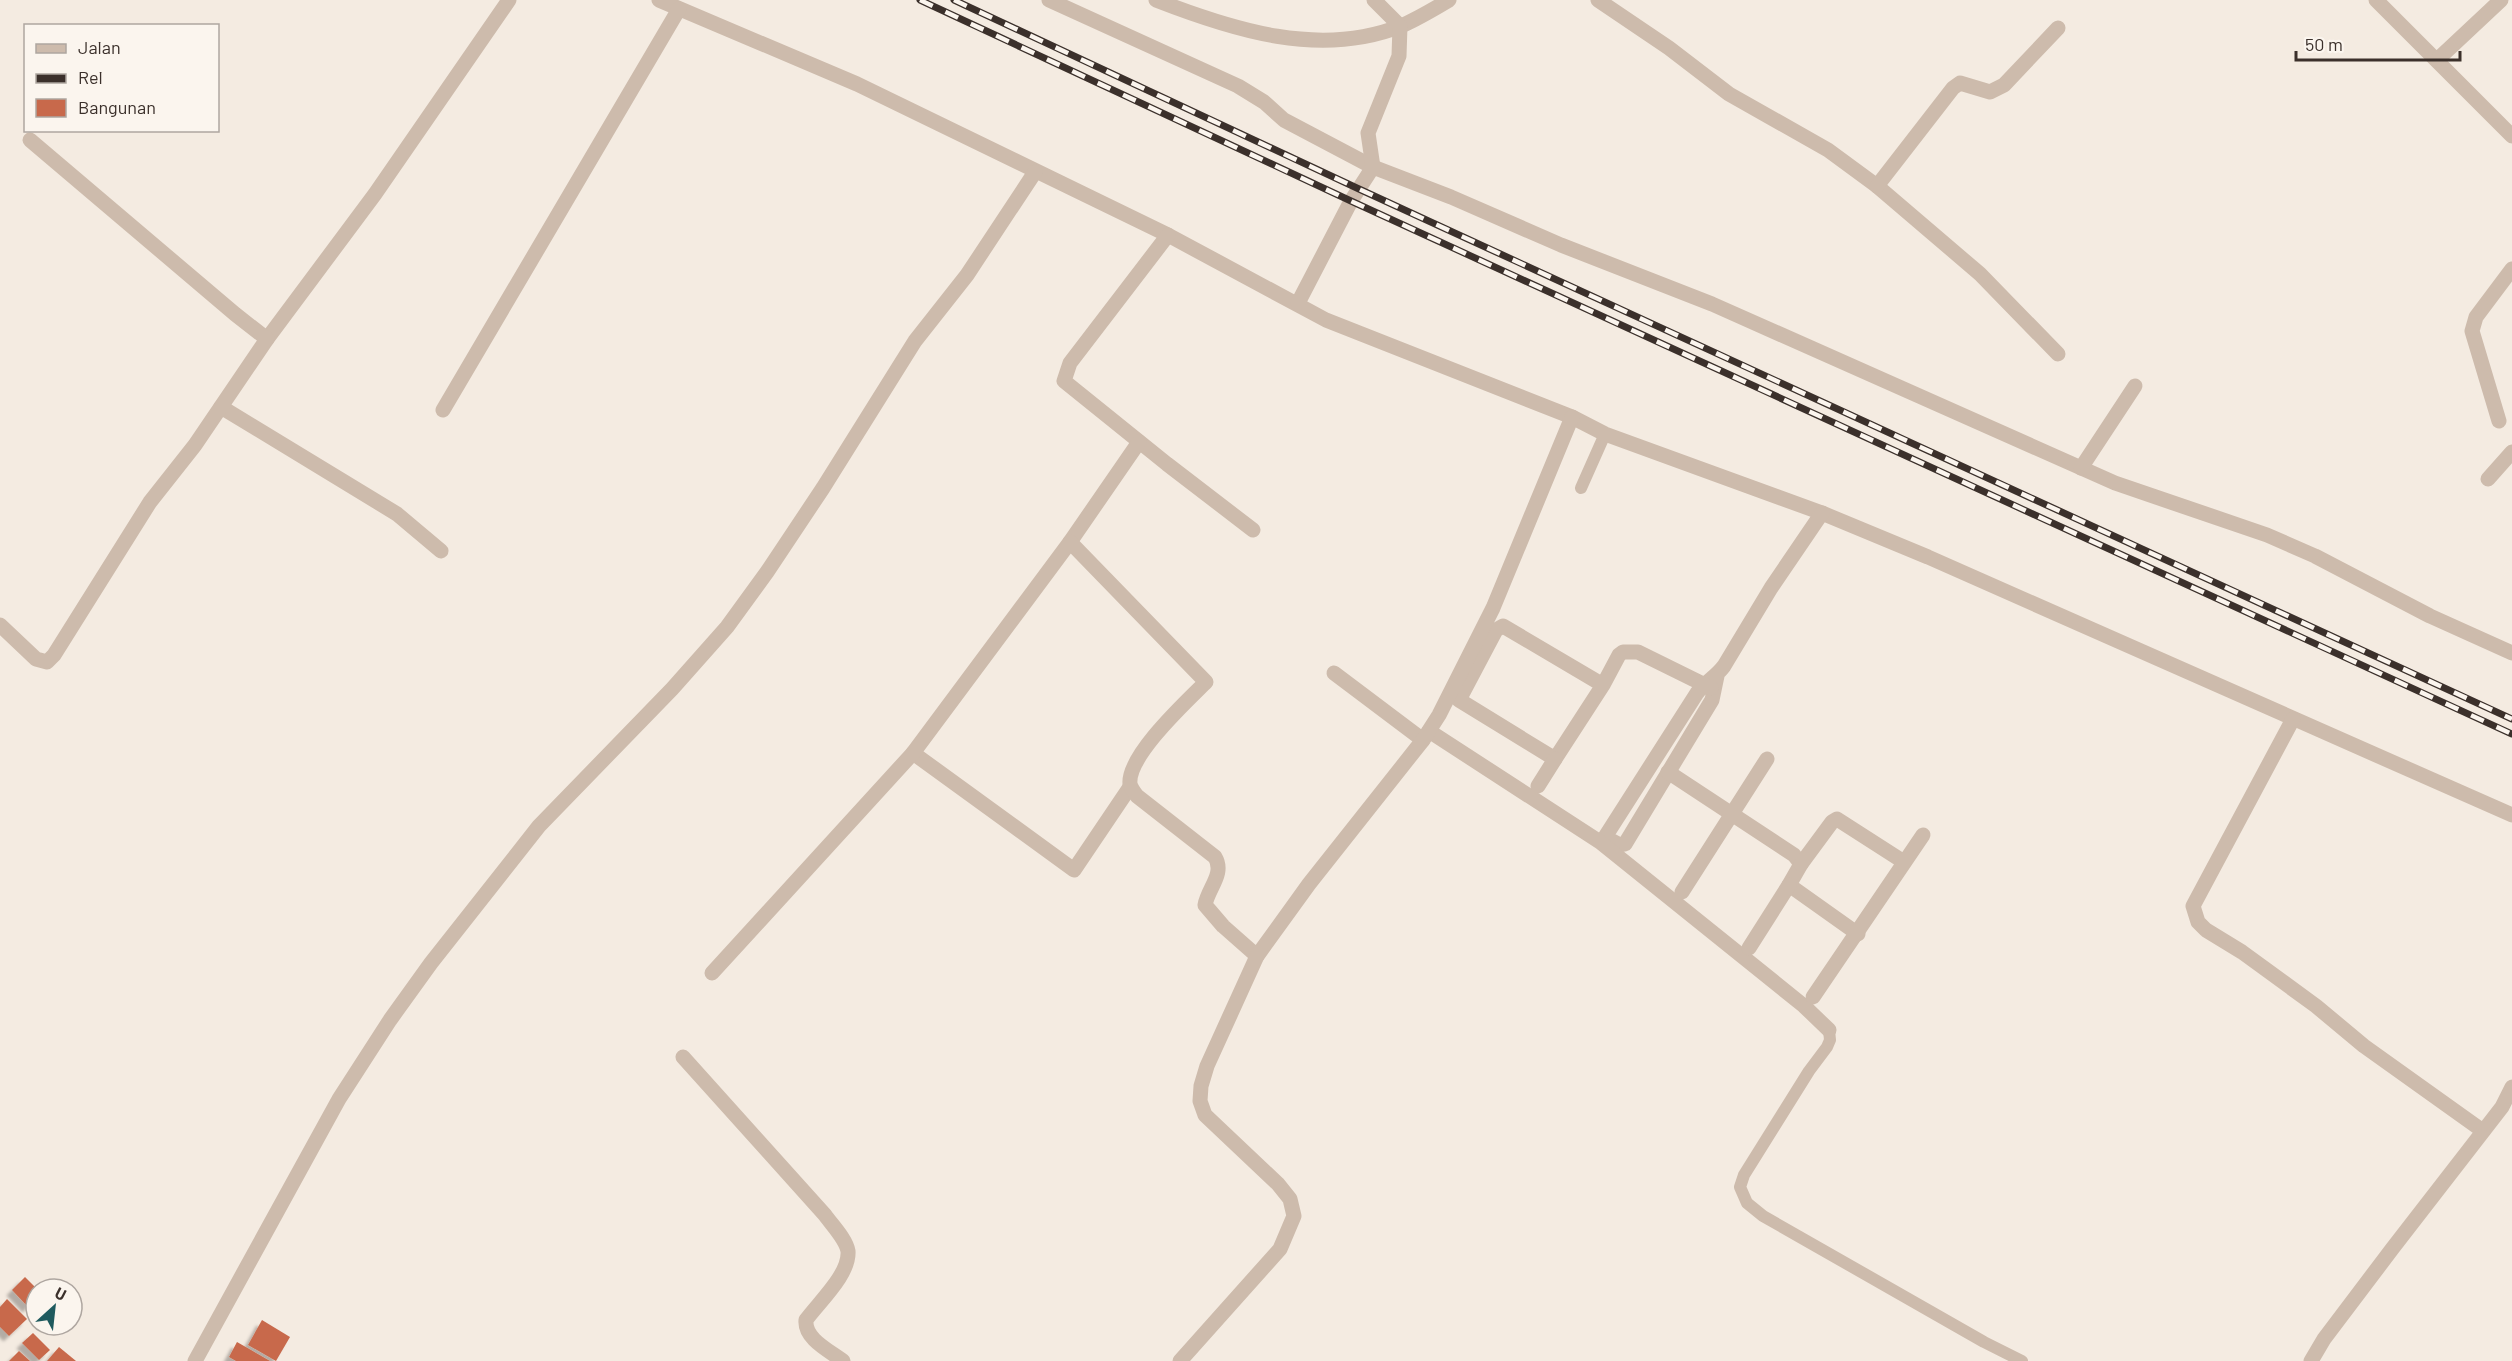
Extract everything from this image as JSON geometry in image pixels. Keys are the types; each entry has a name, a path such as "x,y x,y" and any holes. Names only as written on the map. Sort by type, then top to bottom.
{"street":[{"path":"0,625 36,658 47,662 54,656 150,502 375,194 508,0"},
{"path":"659,0 857,84 1168,235 1326,320 1572,417 1605,434 1822,513 2512,815"},
{"path":"1049,0 1238,86 1264,102 1284,120 1372,167 1451,197 1561,245 1712,303 2115,483 2306,552 2430,616 2512,653"},
{"path":"1156,0 1194,15 1252,32 1300,40 1350,39 1400,26 1449,0"},
{"path":"1298,303 1351,201 1372,167 1368,133 1399,56 1400,26 1374,0"},
{"path":"1598,0 1670,48 1729,94 1828,150 1878,186 1980,274 2058,354"},
{"path":"2376,0 2512,136"},
{"path":"2438,60 2501,0"},
{"path":"443,410 679,9"},
{"path":"1878,186 1953,88 1960,83 1990,92 2004,85 2058,28"},
{"path":"30,140 235,315 267,339"},
{"path":"195,1361 339,1099 390,1020 431,963 539,826 672,689 727,627 810,506 915,341 967,274 1035,172"},
{"path":"1168,235 1070,363 1064,381 1253,530"},
{"path":"2499,421 2472,332 2476,317 2512,269"},
{"path":"2081,468 2135,386"},
{"path":"221,407 397,514 441,551"},
{"path":"1180,1361 1280,1249 1293,1216 1290,1199 1278,1184 1205,1115 1200,1101 1201,1086 1207,1066 1257,956 1309,884 1426,735 1493,608 1572,417"},
{"path":"712,973 913,753 1070,542 1139,442"},
{"path":"2488,479 2512,452"},
{"path":"1712,684 1704,714 1624,844 1620,845 1605,837 1658,754 1712,684 1771,588 1822,513"},
{"path":"913,753 1074,870 1130,787 1139,756 1157,732 1206,682 1070,542"},
{"path":"1555,759 1460,700 1496,630 1499,627 1507,627 1603,685"},
{"path":"1538,786 1603,685 1619,655 1628,651 1638,652 1712,684"},
{"path":"1334,673 1426,735 1600,842 1804,1006 1829,1030"},
{"path":"2293,718 2193,906 2194,913 2206,930 2242,952 2316,1006 2364,1046 2483,1131"},
{"path":"1658,754 1667,774 1794,855 1801,864"},
{"path":"1682,892 1767,759"},
{"path":"1644,776 1667,774"},
{"path":"1130,787 1137,796 1215,857 1220,864 1219,871 1207,892 1205,905 1222,926 1257,956"},
{"path":"1749,948 1801,864 1832,822 1837,819 1904,862"},
{"path":"1813,997 1858,934 1923,835"},
{"path":"1790,885 1858,934"},
{"path":"683,1057 825,1215 848,1250 846,1267 806,1320 805,1327 810,1336 843,1361"},
{"path":"2311,1361 2324,1339 2502,1107 2512,1088"}],"lane":[{"path":"1581,488 1605,434"},
{"path":"1829,1030 1830,1040 1827,1047 1809,1071 1744,1175 1740,1187 1747,1203 1763,1216 1846,1264 2022,1361"}],"building":[{"path":"24,1278 24,1303 12,1290"},
{"path":"7,1299 24,1316 24,1322 9,1336 0,1327 0,1307"},
{"path":"262,1320 290,1337 276,1361 248,1345"},
{"path":"29,1337 37,1337 50,1350 39,1360 22,1343"},
{"path":"237,1342 270,1361 236,1361 229,1357"},
{"path":"59,1347 76,1361 47,1361"},
{"path":"19,1351 30,1361 9,1361"}],"railway":[{"path":"920,0 1351,201 2512,734"},
{"path":"954,0 1359,189 2512,719"}]}
